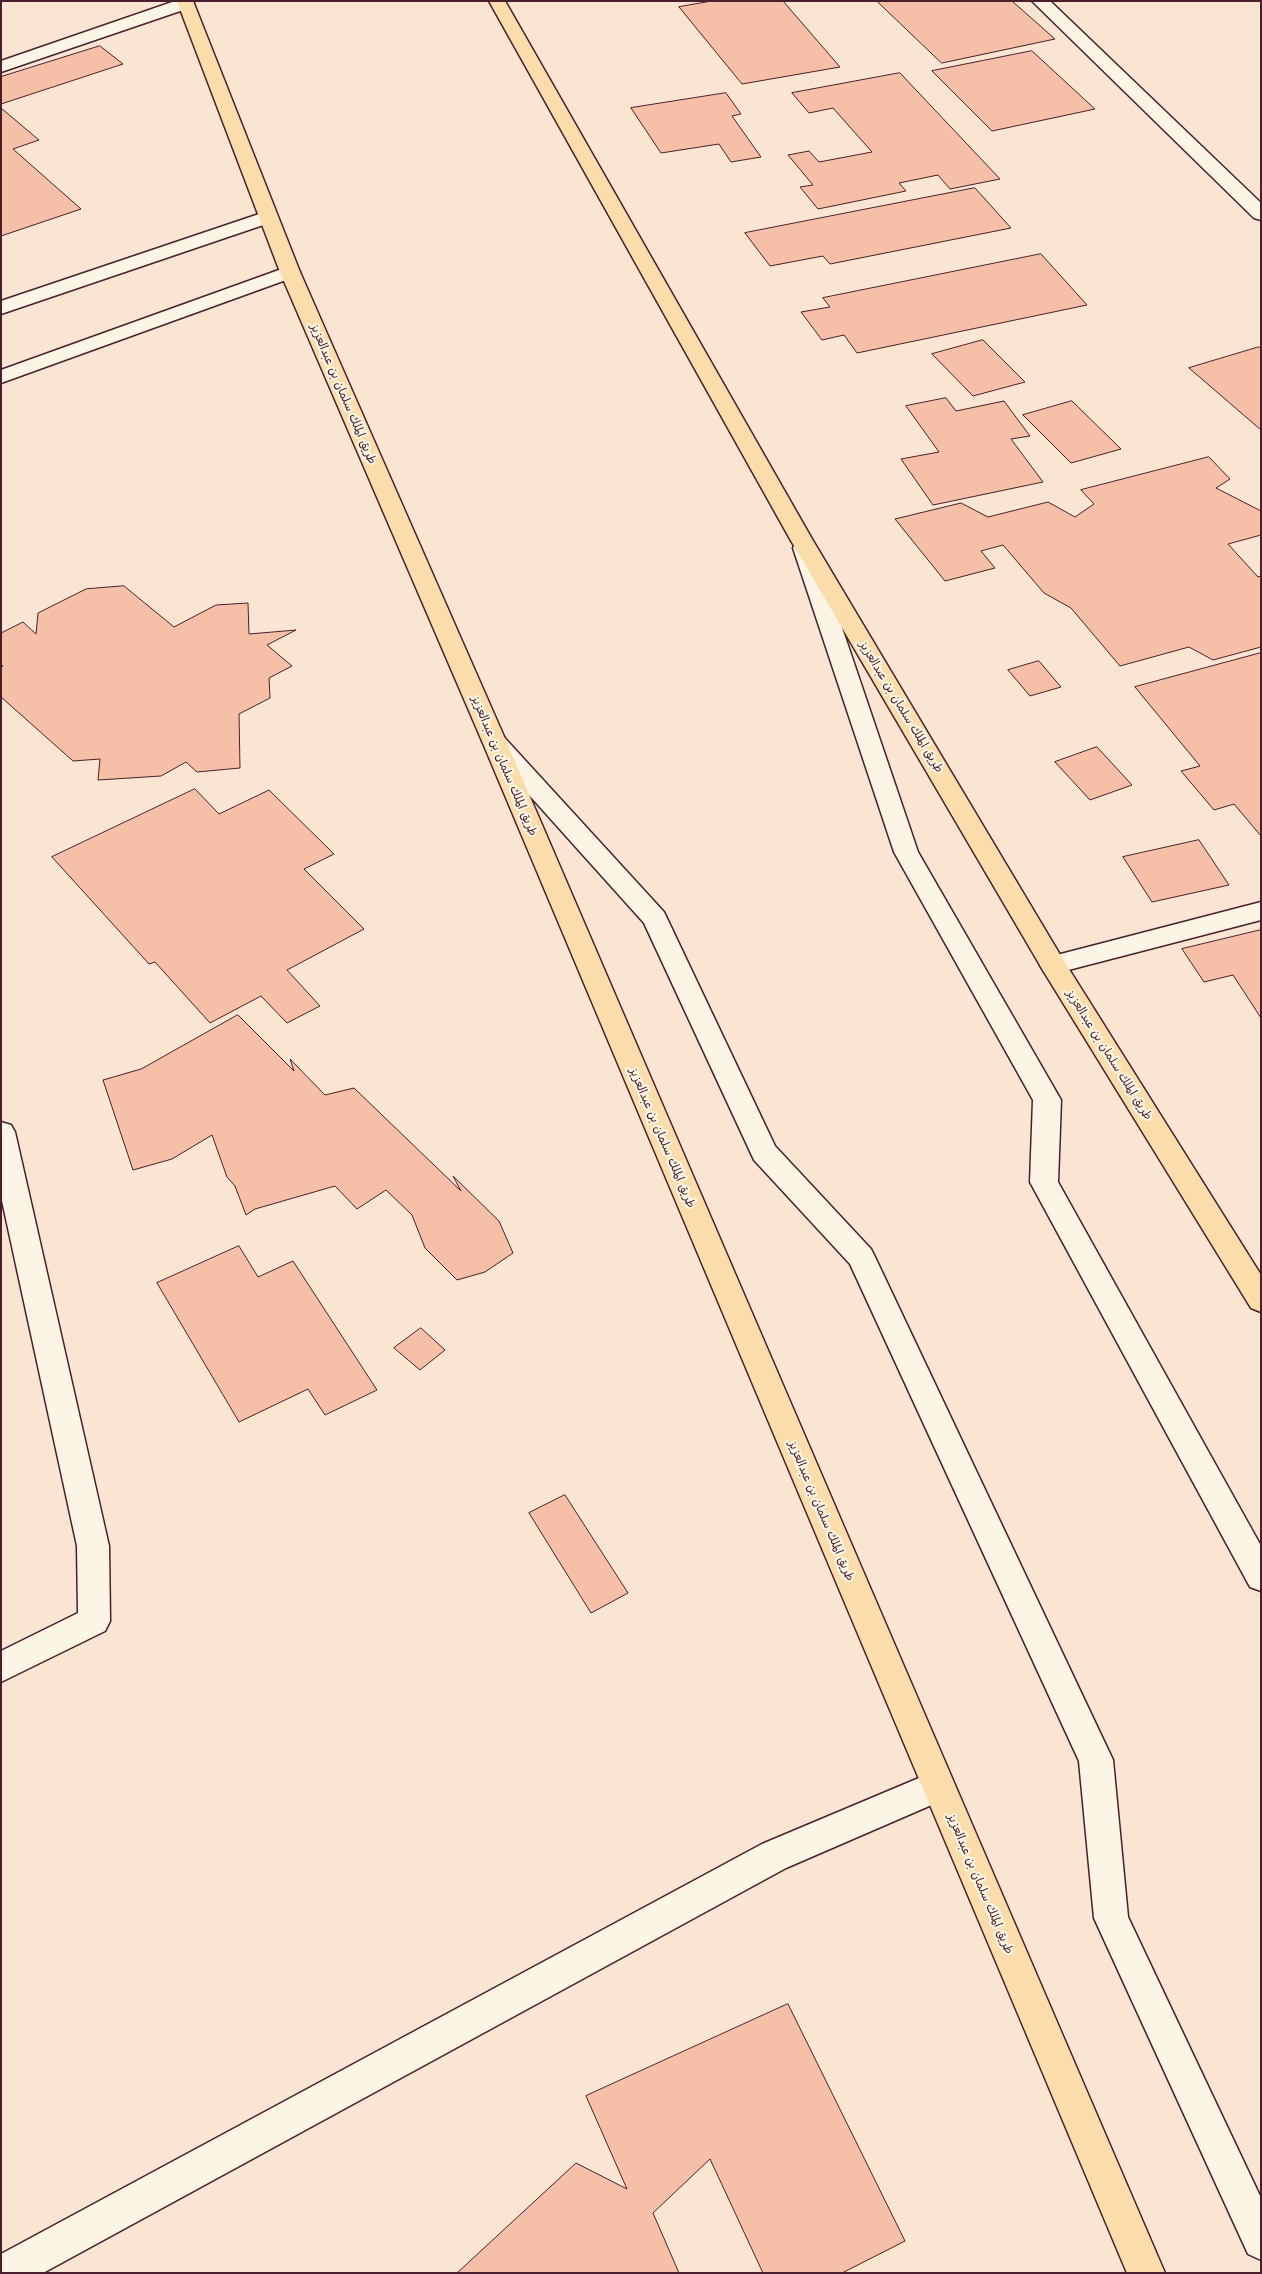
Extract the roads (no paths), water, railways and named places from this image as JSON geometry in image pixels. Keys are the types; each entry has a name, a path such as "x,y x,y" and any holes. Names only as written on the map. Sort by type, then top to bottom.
{"main road":[{"name":"طريق الملك سلمان بن عبدالعزيز","path":"497,1 801,539 1053,965 1261,1300"},
{"name":"طريق الملك سلمان بن عبدالعزيز","path":"186,2 290,272 494,741 1146,2273"}],"street":[{"path":"1040,1 1261,214"},
{"path":"1,67 186,2"},
{"path":"1,308 268,217"},
{"path":"1,378 290,272"},
{"path":"801,539 906,852 1047,1100 1044,1182 1261,1577"},
{"path":"494,741 656,918 764,1152 861,1257 1096,1760 1111,1918 1261,2241"},
{"path":"1053,965 1261,911"},
{"path":"1,1132 93,1546 94,1620 1,1667"},
{"path":"4,2273 774,1856 938,1786"}]}
